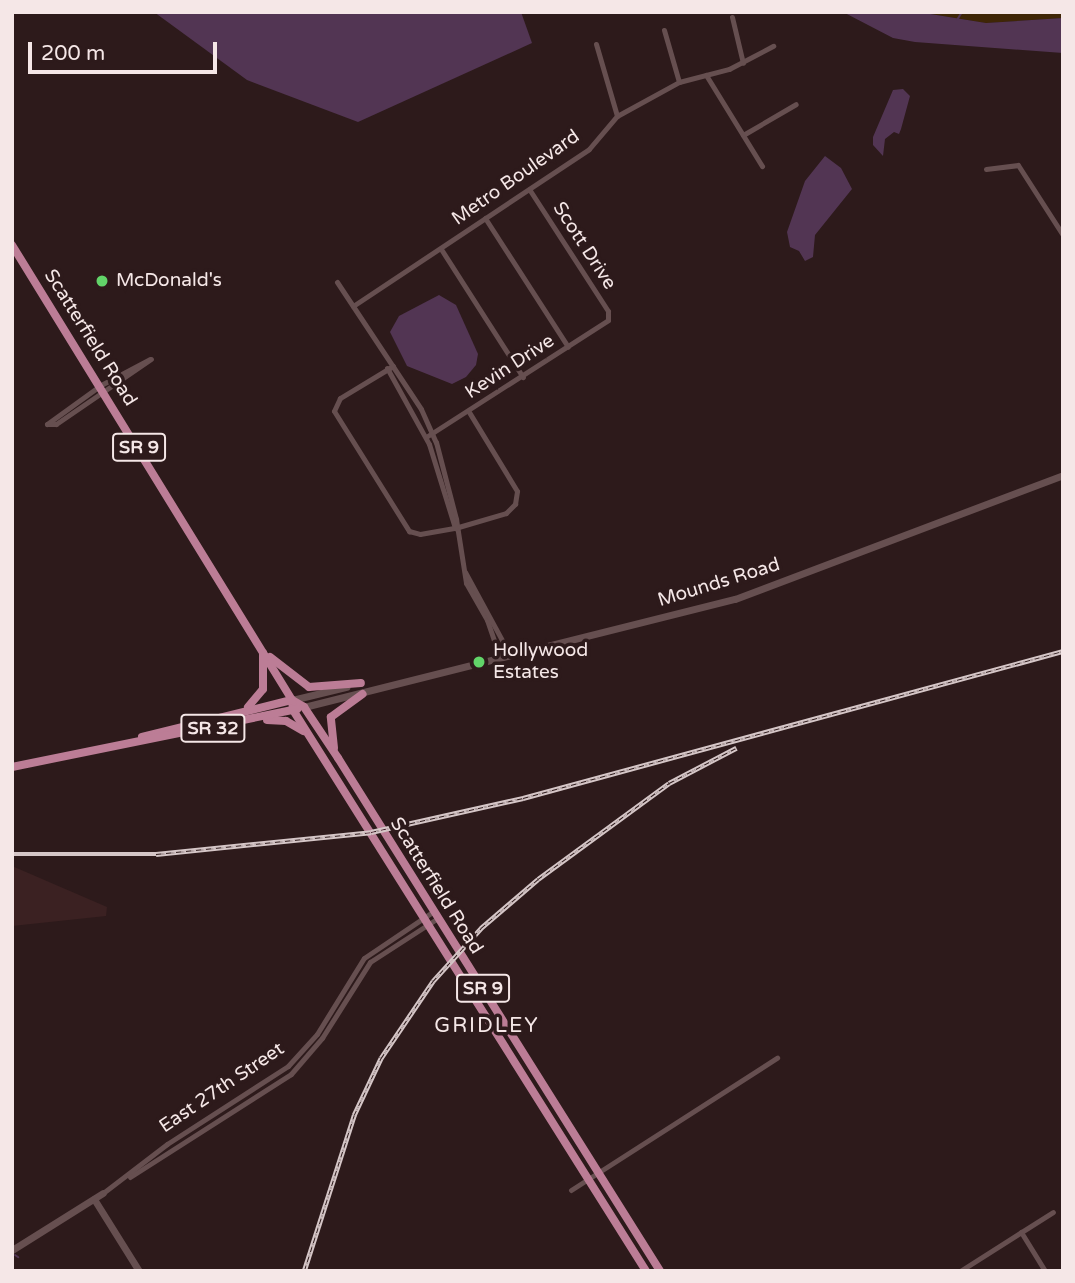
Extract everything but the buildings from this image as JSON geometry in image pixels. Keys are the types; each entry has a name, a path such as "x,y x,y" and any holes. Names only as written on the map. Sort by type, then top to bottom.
{"main road":[{"name":"Scatterfield Road","path":"12,245 104,389 263,650 292,700 293,710 646,1271"},
{"name":"Mounds Road","path":"12,767 132,741 247,721 363,694 373,687 735,599 1061,478"},
{"path":"263,650 305,685 361,683 373,687"},
{"name":"SR 32","path":"243,710 261,694 263,650"},
{"name":"Mounds Road","path":"132,741 243,710 361,683"},
{"path":"338,758 331,717 363,694"},
{"name":"Scatterfield Road","path":"292,700 304,707 338,758 660,1271"},
{"path":"247,721 286,721 315,743"},
{"name":"East 27th Street","path":"12,1250 103,1193"},
{"path":"94,1199 139,1271"}],"street":[{"path":"732,17 743,64"},
{"path":"664,30 679,82"},
{"path":"596,44 617,117"},
{"name":"Metro Boulevard","path":"353,306 589,149 617,117 679,82 743,64 773,46"},
{"path":"706,75 762,166"},
{"path":"743,135 796,104"},
{"path":"986,169 1018,165 1063,234"},
{"name":"Scott Drive","path":"529,189 608,311 608,320"},
{"path":"485,218 568,347"},
{"path":"441,248 523,377"},
{"path":"337,282 393,366 429,435 450,490 463,569 500,657"},
{"name":"Kevin Drive","path":"429,435 469,412 608,320"},
{"path":"151,359 56,424 47,424 104,389 151,359"},
{"path":"387,360 387,370 429,435"},
{"path":"393,366 340,398 334,414 404,528 420,534 455,528 506,513 517,499 517,491 469,412"},
{"path":"463,569 510,655"},
{"name":"East 27th Street","path":"103,1193 167,1144 288,1066 317,1034 359,964 436,914"},
{"path":"571,1190 778,1058"},
{"path":"960,1271 1054,1212"},
{"path":"1021,1232 1045,1271"}],"shaded area":[{"path":"154,12 521,12 532,43 358,122 247,80"},
{"path":"843,12 918,12 986,23 1063,18 1063,53 893,38"},
{"path":"919,12 1063,12 1063,18 986,23"},
{"path":"903,89 910,96 901,129 899,134 894,132 885,139 883,156 873,145 873,137 893,90"},
{"path":"825,156 841,168 852,189 815,235 813,257 805,261 799,251 790,247 787,232 805,181"},
{"path":"439,295 456,305 478,354 476,365 466,377 452,384 407,366 390,332 399,316"},
{"path":"12,866 107,907 106,916 12,926"}],"waterway":[{"path":"957,20 962,12"}],"railway":[{"path":"12,854 156,854 371,832 523,798 1063,651"},
{"path":"304,1271 354,1115 381,1058 433,981 481,928 538,879 669,783 736,748"}],"place":[{"name":"McDonald's","path":"102,281"},
{"name":"Hollywood Estates","path":"479,662"}],"district":[{"name":"GRIDLEY","path":"487,1026"}]}
